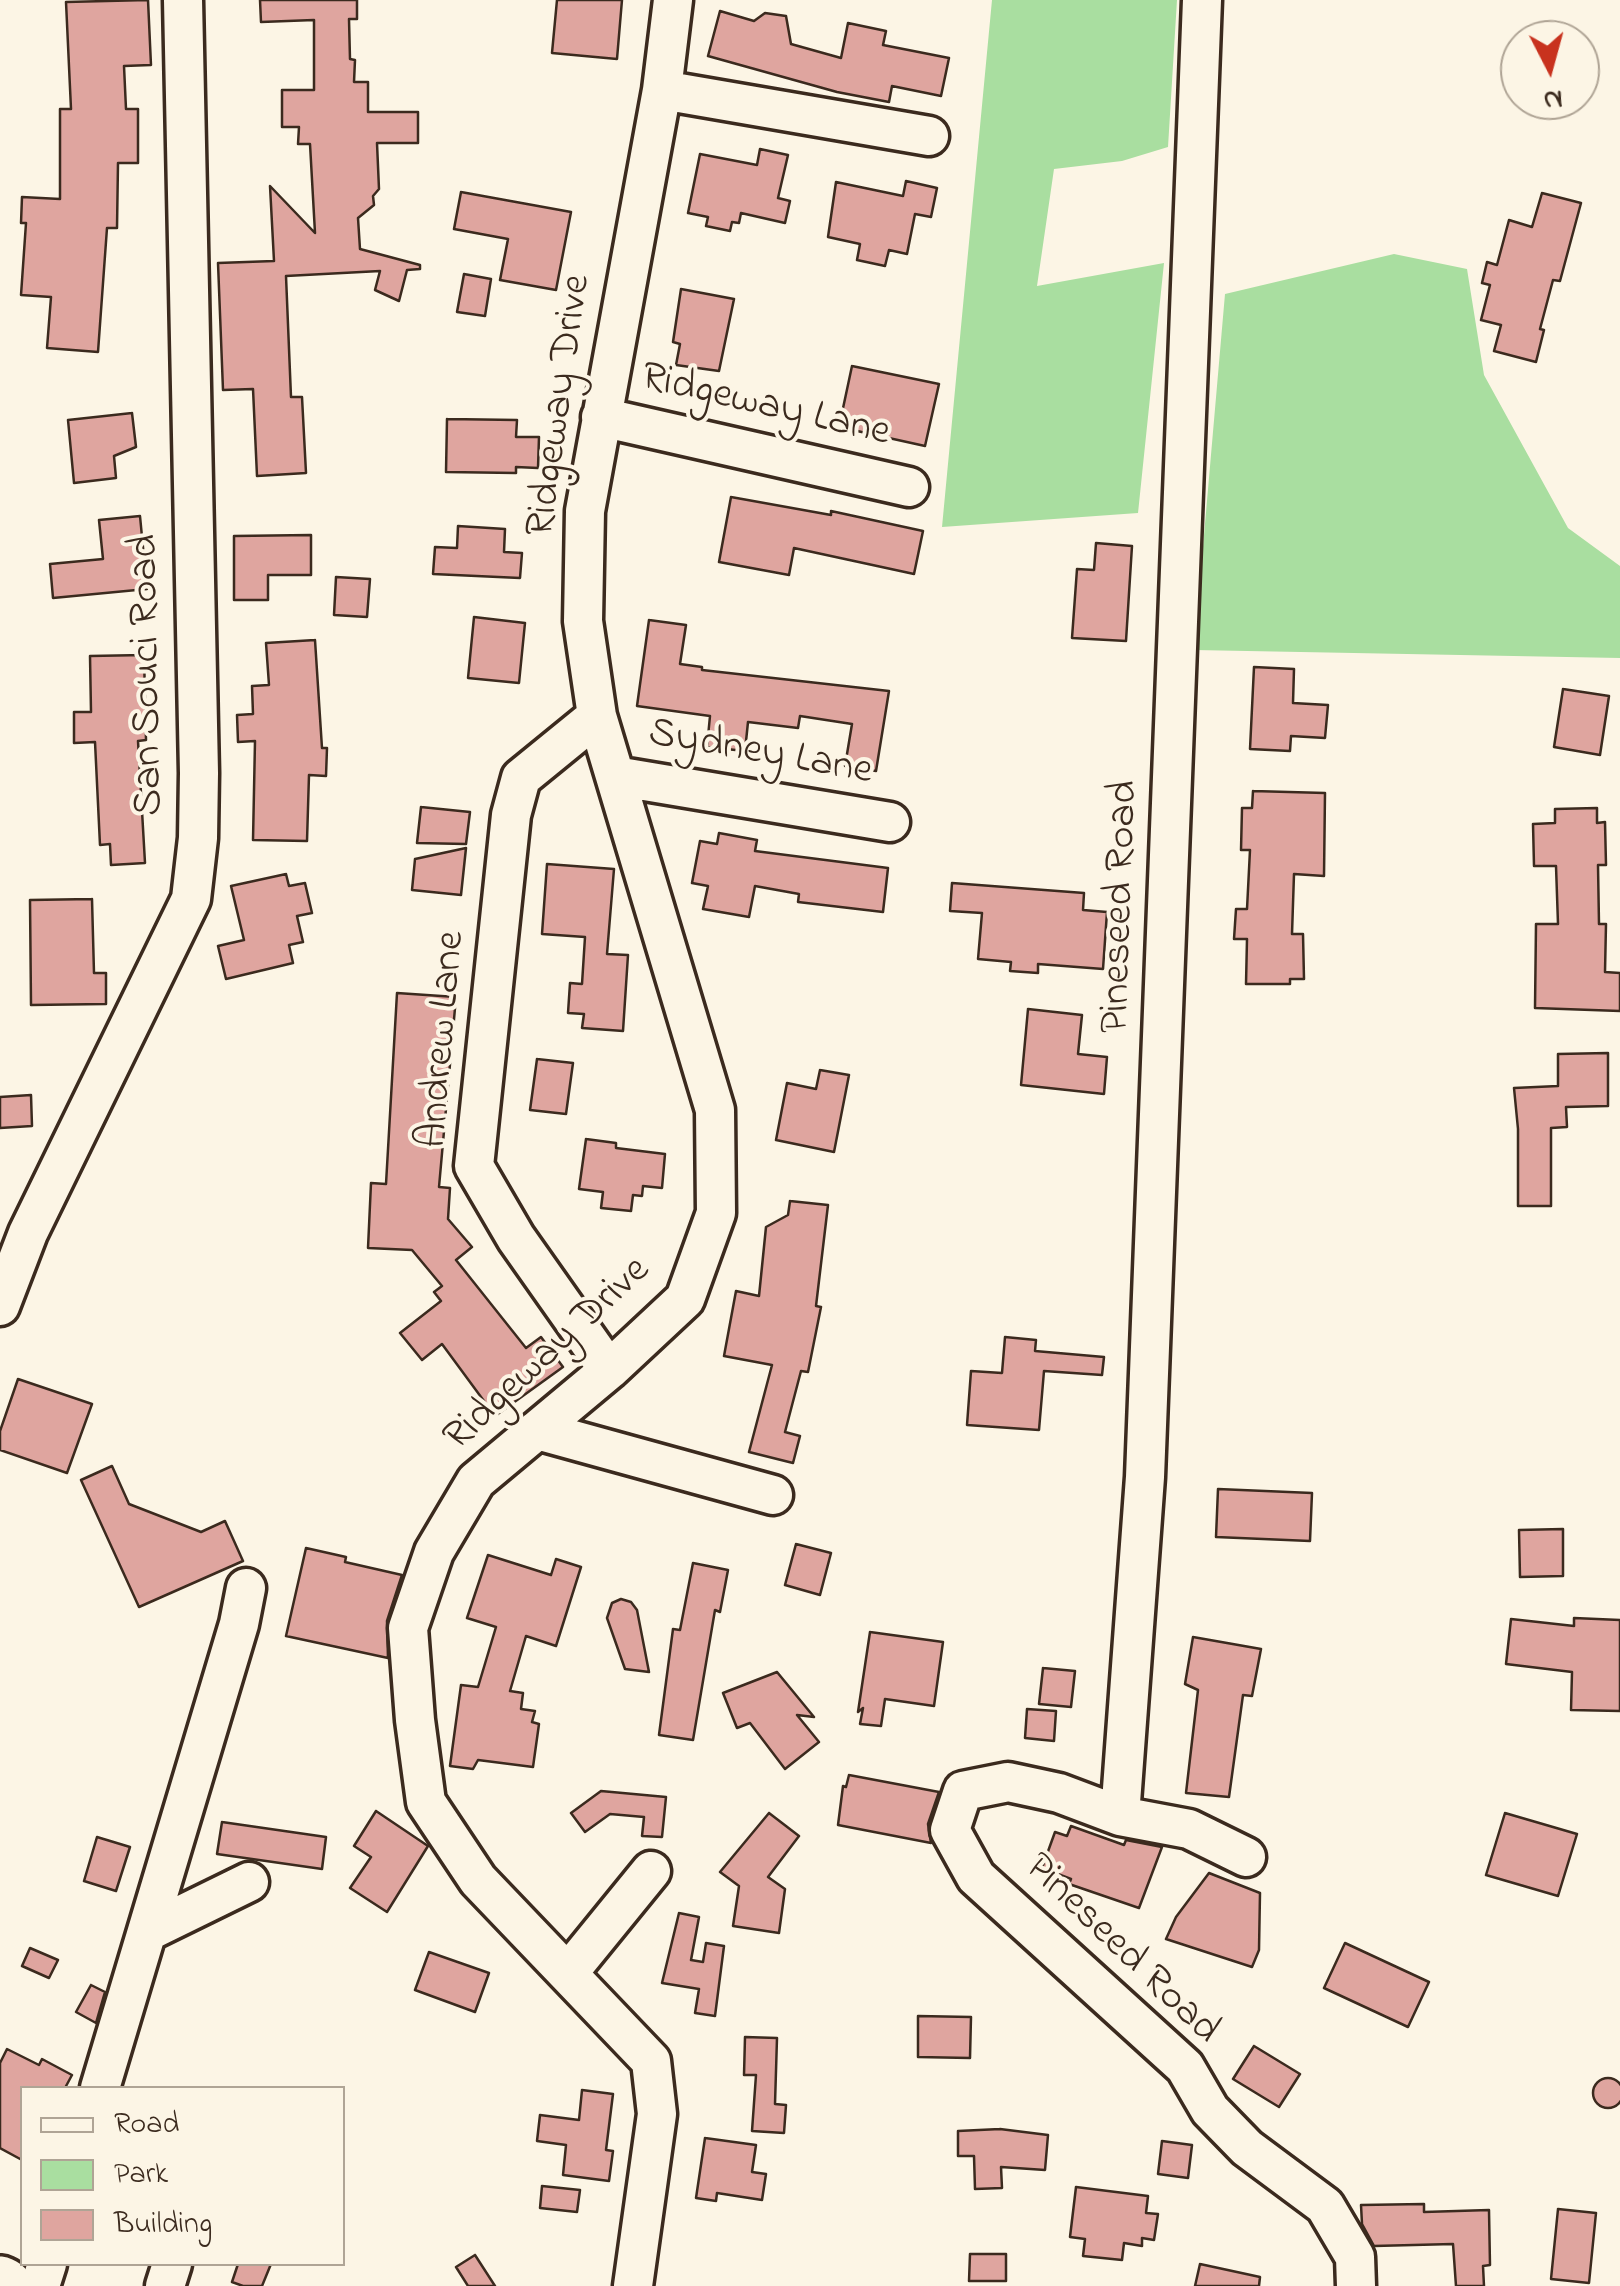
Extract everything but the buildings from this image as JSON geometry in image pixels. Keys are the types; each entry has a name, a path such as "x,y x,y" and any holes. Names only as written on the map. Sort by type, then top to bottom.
{"street":[{"name":"San Souci Road","path":"0,1306 14,1228 191,899 198,838 199,774 182,0"},
{"name":"Ridgeway Drive","path":"633,2286 657,2114 651,2062 478,1880 426,1802 414,1720 408,1628 434,1552 476,1480 609,1370 685,1299 716,1212 715,1110 597,716 583,621 586,510 662,90 673,0"},
{"name":"Pineseed Road","path":"1120,1816 1145,1477 1202,0"},
{"path":"662,90 928,136"},
{"name":"Ridgeway Lane","path":"601,417 908,487"},
{"name":"Andrew Lane","path":"597,716 521,778 511,816 474,1166 516,1238 609,1370"},
{"name":"Sydney Lane","path":"615,776 890,822"},
{"path":"537,1430 773,1495"},
{"path":"101,2086 234,1642 246,1588"},
{"name":"Pineseed Road","path":"1246,1857 1189,1830 1120,1816 1060,1793 1008,1782 963,1791 950,1830 976,1877 1184,2067 1210,2110 1247,2148 1325,2206 1355,2257 1356,2286"},
{"path":"568,1974 651,1870"},
{"path":"147,1932 249,1882"}],"green space":[{"path":"992,0 1177,0 1168,147 1122,161 1054,169 1037,286 1164,263 1138,513 942,527"},
{"path":"1394,254 1467,269 1484,375 1568,528 1620,566 1620,658 1194,650 1225,294"}]}
